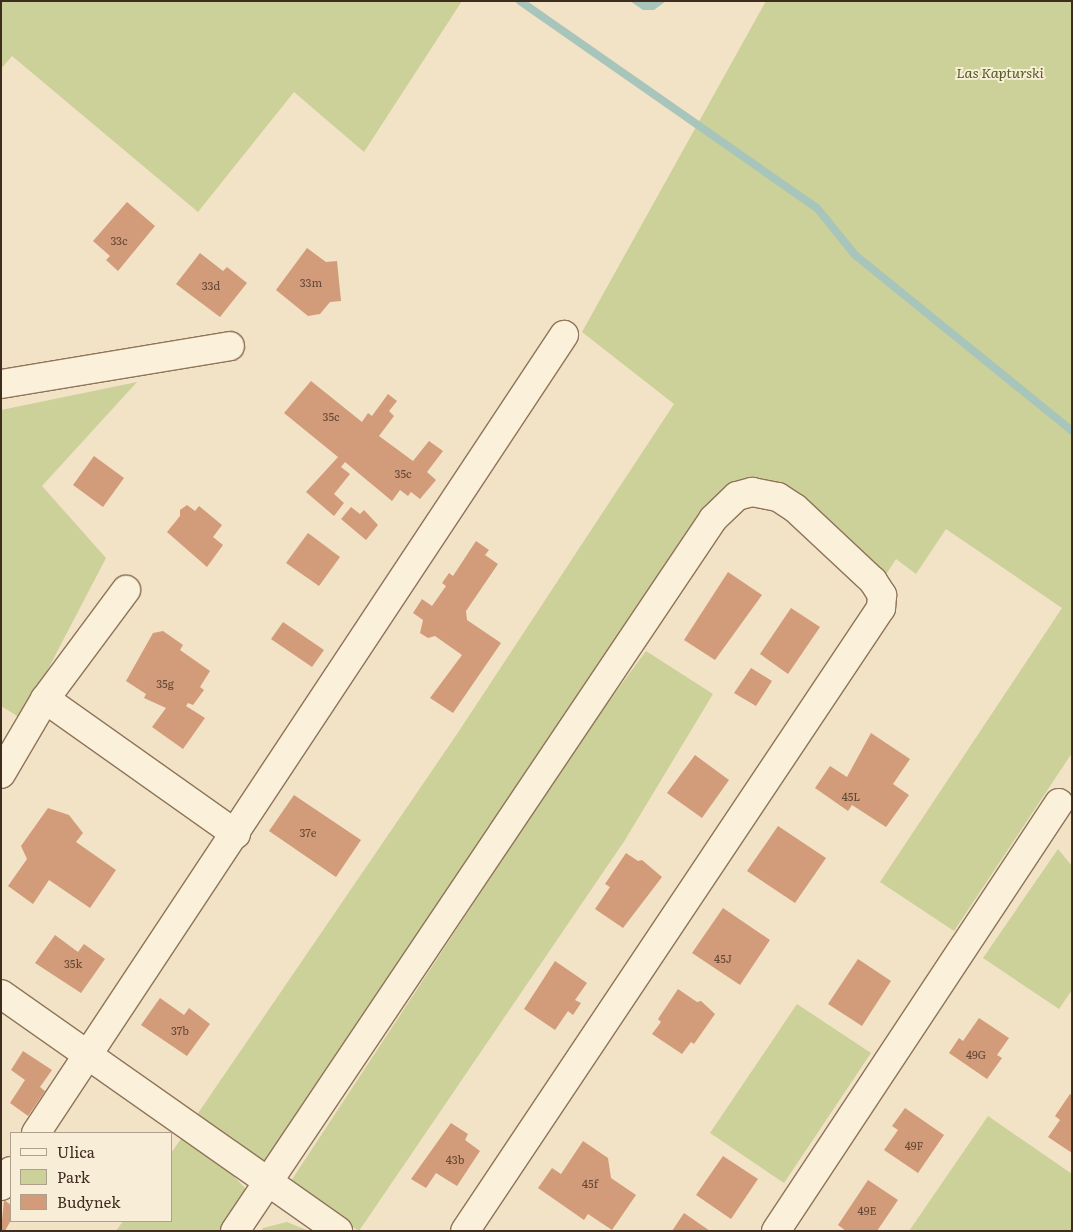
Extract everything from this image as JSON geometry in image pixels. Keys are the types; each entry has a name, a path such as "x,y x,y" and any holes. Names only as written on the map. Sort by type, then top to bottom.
{"street":[{"path":"37,1132 236,834 564,334"},
{"path":"1,384 230,346"},
{"path":"236,1231 713,518 737,496 752,492 778,497 795,508 873,581 882,596 881,608 465,1231"},
{"path":"1,774 45,699 126,590"},
{"path":"45,699 236,834"},
{"path":"776,1231 1059,803"},
{"path":"1,994 87,1057 338,1231"},
{"path":"1,1186 10,1172"}],"green space":[{"path":"1,1 462,1 364,152 294,92 198,212 12,56 1,69"},
{"name":"Las Kapturski","path":"766,1 1072,1 1072,753 954,931 880,882 1062,608 946,529 916,574 896,559 885,576 734,486 718,494 616,660 266,1179 192,1122 457,734 674,404 582,332"},
{"path":"137,382 42,486 106,558 22,719 1,706 1,410"},
{"path":"646,651 713,694 625,840 359,1231 287,1187 589,728"},
{"path":"1058,849 1072,866 1072,990 1059,1009 983,958"},
{"path":"797,1004 871,1053 784,1183 710,1133"},
{"path":"988,1116 1072,1174 1072,1231 909,1231"},
{"path":"183,1136 225,1167 245,1188 248,1209 232,1231 116,1231 122,1222 172,1222 172,1152"},
{"path":"287,1222 309,1231 261,1231 263,1228"}],"water":[{"path":"630,1 666,1 654,10 643,10"}],"building":[{"path":"127,202 155,226 118,271 106,260 110,256 93,241"},
{"path":"307,248 326,262 337,261 341,301 330,302 320,314 308,316 276,290"},
{"path":"200,253 223,271 227,267 247,283 220,317 176,284"},
{"path":"311,381 362,422 368,413 372,416 388,394 397,401 389,411 394,416 379,436 413,461 429,441 443,451 427,472 436,480 420,499 411,492 408,496 400,490 392,501 345,462 341,467 350,474 334,494 344,503 334,516 306,492 338,457 284,413"},
{"path":"94,456 124,478 103,507 73,485"},
{"path":"187,505 195,511 199,506 222,525 213,537 223,545 207,567 167,532 180,516 180,510"},
{"path":"351,507 360,514 364,510 378,525 366,540 341,519"},
{"path":"308,533 340,557 319,586 286,563"},
{"path":"476,541 489,550 485,555 498,564 466,611 467,620 501,643 453,713 430,698 462,655 435,636 428,638 420,633 423,620 413,613 422,599 432,606 446,586 442,583 449,573 453,576"},
{"path":"728,572 762,595 715,660 684,640"},
{"path":"791,608 820,627 788,674 760,654"},
{"path":"283,622 324,650 312,667 271,639"},
{"path":"163,631 183,645 180,650 210,671 200,687 204,690 193,705 188,703 186,706 205,718 183,749 152,727 166,708 144,698 146,694 126,681 153,633"},
{"path":"751,668 772,681 756,706 734,693"},
{"path":"871,733 910,759 893,784 909,795 886,827 852,805 848,811 815,788 830,766 847,777"},
{"path":"695,755 729,780 702,818 667,793"},
{"path":"294,795 361,840 336,877 269,831"},
{"path":"48,808 69,815 83,833 76,842 116,870 90,908 49,880 33,904 8,886 27,859 21,846"},
{"path":"778,826 826,858 795,903 747,871"},
{"path":"626,853 638,861 642,860 662,877 623,928 595,909 610,887 605,884"},
{"path":"723,908 770,940 740,985 692,953"},
{"path":"55,935 78,952 84,944 105,959 81,993 35,963"},
{"path":"858,959 891,981 862,1026 828,1004"},
{"path":"555,961 587,983 575,1000 581,1003 573,1015 568,1011 555,1030 524,1009"},
{"path":"678,989 697,1002 701,1001 715,1014 694,1044 691,1042 682,1054 652,1034 661,1022 658,1019"},
{"path":"160,998 184,1015 189,1008 210,1024 187,1056 141,1025"},
{"path":"979,1018 1009,1038 997,1055 1002,1058 987,1079 949,1053 959,1038 963,1041"},
{"path":"23,1051 52,1070 40,1087 45,1091 28,1116 10,1103 25,1080 11,1070"},
{"path":"1070,1094 1072,1096 1072,1153 1048,1137 1060,1120 1055,1116"},
{"path":"905,1108 944,1135 918,1173 884,1150 898,1130 892,1126"},
{"path":"451,1123 468,1134 465,1140 480,1151 457,1186 436,1173 426,1188 411,1179"},
{"path":"583,1141 608,1158 611,1178 636,1195 612,1230 588,1214 584,1220 538,1188 552,1168 561,1174"},
{"path":"723,1156 758,1179 731,1219 696,1195"},
{"path":"868,1180 898,1200 877,1231 846,1231 838,1225"},
{"path":"4,1200 10,1204 10,1222 5,1231 1,1231"},
{"path":"684,1213 710,1231 672,1231"}],"waterway":[{"path":"520,1 817,208 855,255 1072,431"}]}
